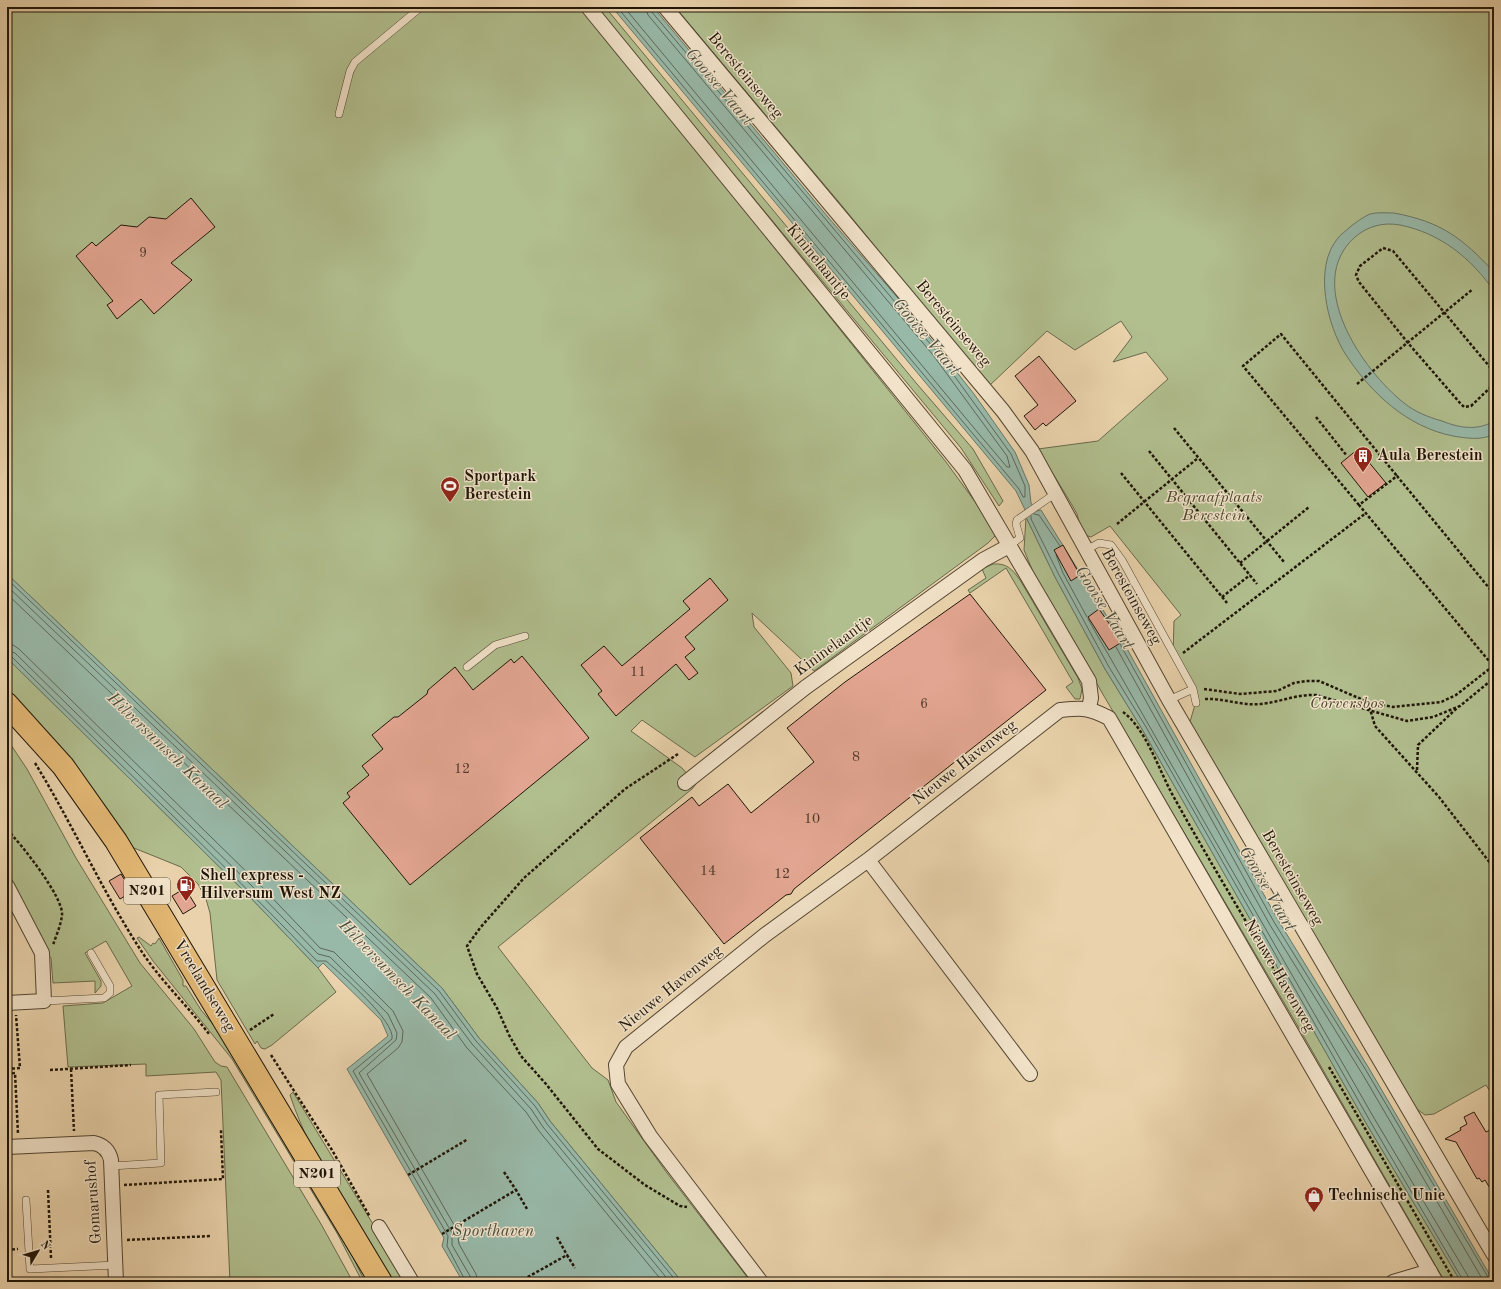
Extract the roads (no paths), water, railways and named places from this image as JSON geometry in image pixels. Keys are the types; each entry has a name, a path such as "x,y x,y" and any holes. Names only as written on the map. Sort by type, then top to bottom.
{"main road":[{"name":"Vreelandseweg","path":"7,704 63,766 116,841 381,1282"}],"street":[{"name":"Kininelaantje","path":"588,7 965,470 1009,546 983,560 806,687 685,784"},
{"name":"Beresteinseweg","path":"665,7 1003,411 1032,451 1056,492 1086,550 1169,700 1494,1255"},
{"path":"1009,546 1089,681 1091,698 1089,708"},
{"name":"Nieuwe Havenweg","path":"761,1282 650,1136 618,1084 616,1065 626,1047 765,935 868,860 1060,710 1089,708 1109,718 1433,1276 1393,1282"},
{"path":"868,860 1030,1074"},
{"path":"7,886 42,953 44,1001 11,1003"},
{"name":"Gomarushof","path":"13,1147 94,1143 103,1146 109,1154 111,1166 116,1282"},
{"path":"379,1227 412,1282"}],"lane":[{"path":"339,114 354,62 421,7"},
{"name":"Kininelaantje","path":"1009,546 1020,538 1016,524 1020,518 1056,492"},
{"path":"1086,550 1099,543 1111,545 1122,560 1194,689 1196,703"},
{"path":"467,667 495,645 525,636"},
{"path":"1169,700 1194,689"},
{"path":"44,1001 104,998 110,993 110,986 91,953"},
{"path":"111,1166 161,1163 158,1095 216,1092"},
{"path":"26,1200 30,1269 116,1265"}],"water":[{"name":"Gooise Vaart","path":"612,7 653,7 828,217 903,304 974,394 1015,452 1029,485 1031,503 1036,511 1041,510 1126,647 1278,920 1370,1070 1494,1282 1461,1282 1366,1123 1142,729 1105,669 1055,577 1026,517 1028,516 1016,491"},
{"path":"1394,213 1425,221 1450,233 1461,241 1494,272 1494,291 1465,258 1441,241 1428,234 1400,225 1388,224 1376,226 1365,230 1355,237 1340,256 1335,278 1337,301 1344,325 1356,348 1371,370 1404,403 1427,416 1462,427 1482,426 1494,421 1494,434 1484,438 1463,438 1420,425 1392,406 1379,395 1356,369 1339,343 1333,329 1326,296 1326,264 1330,250 1338,238 1352,225 1370,214"},
{"path":"7,574 442,988 479,1038 538,1103 550,1121 682,1282 463,1282 442,1246 444,1238 347,1069 388,1036 381,1020 323,963 318,968 248,895 7,658"}],"place":[{"name":"Aula Berestein","path":"1363,473"},
{"name":"Sportpark Berestein","path":"450,503"},
{"name":"Shell express - Hilversum West NZ","path":"186,902"},
{"name":"Technische Unie","path":"1314,1213"}],"park label":[{"name":"Begraafplaats Berestein","path":"1214,507"},
{"name":"Corversbos","path":"1347,704"}],"water label":[{"name":"Hilversumsch Kanaal","path":"167,751"},
{"name":"Hilversumsch Kanaal","path":"397,980"},
{"name":"Sporthaven","path":"493,1231"}]}
